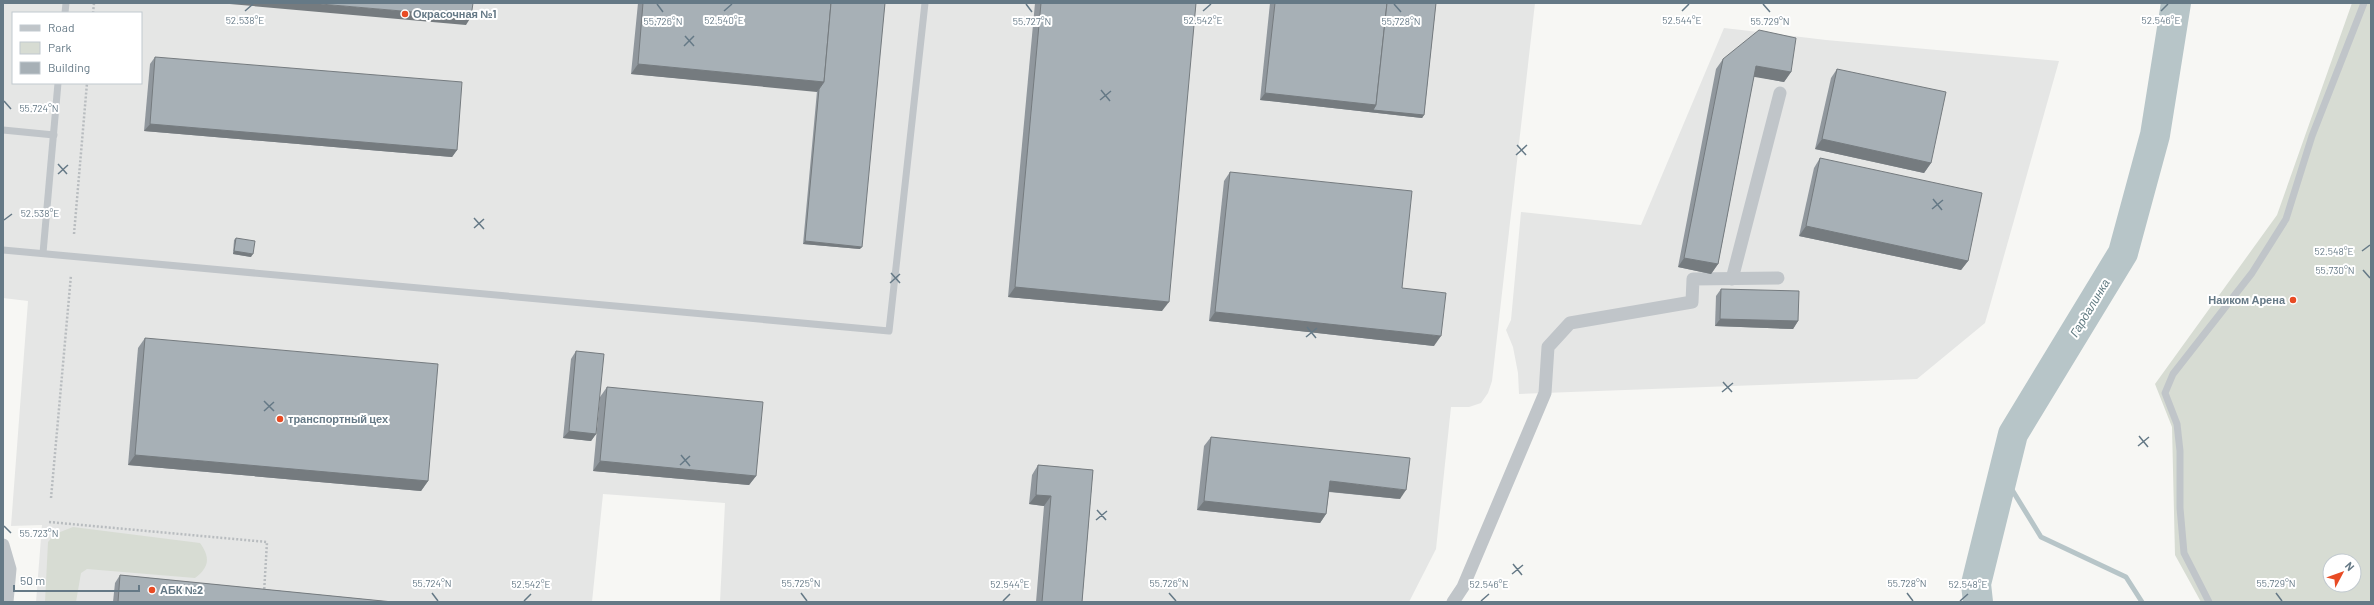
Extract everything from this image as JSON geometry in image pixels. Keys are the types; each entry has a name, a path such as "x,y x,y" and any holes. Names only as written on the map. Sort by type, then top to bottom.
{"street":[{"path":"1732,279 1780,93"},
{"path":"1453,602 1463,587 1545,393 1548,347 1570,323 1692,302 1693,279 1778,278"},
{"path":"3,545 10,569 7,602"}],"lane":[{"path":"3,250 889,331 925,3"},
{"path":"2209,602 2184,553 2180,508 2180,451 2177,424 2165,393 2172,374 2252,273 2286,219 2312,136 2364,3"},
{"path":"43,253 58,84"},
{"path":"3,130 54,135"}],"path":[{"path":"74,234 87,84"},
{"path":"51,498 71,275"},
{"path":"49,522 268,542 264,597"}],"shaded area":[{"path":"3,3 1535,3 1492,381 1488,393 1481,403 1469,407 1451,407 1436,549 1409,602 720,602 725,503 603,494 592,602 36,602 42,525 11,526 28,301 3,298"},
{"path":"1724,28 1826,40 2059,61 1985,323 1917,379 1519,394 1518,373 1513,347 1506,330 1511,320 1521,212 1641,225"}],"green space":[{"name":"Наиком Арена","path":"2352,3 2371,3 2371,602 2201,602 2175,555 2172,427 2155,384 2277,215"},
{"path":"73,527 200,543 206,553 206,566 204,570 195,578 87,569 81,573 76,602 45,602 48,542 55,534"}],"building":[{"path":"309,3 473,3 471,17"},
{"path":"643,3 831,3 824,82 638,64"},
{"path":"831,3 885,3 862,247 805,241 819,89 824,82"},
{"path":"1041,3 1196,3 1169,302 1015,287"},
{"path":"1275,3 1387,3 1376,105 1265,93"},
{"path":"1387,3 1436,3 1424,115 1373,110 1376,105"},
{"path":"1759,30 1796,38 1791,72 1756,66 1718,264 1684,258 1723,59"},
{"path":"155,57 462,82 457,150 150,124"},
{"path":"1837,69 1946,92 1931,163 1822,139"},
{"path":"1820,158 1982,193 1968,261 1806,226"},
{"path":"1230,172 1412,191 1402,288 1446,293 1441,336 1215,312"},
{"path":"236,238 255,241 253,254 234,251"},
{"path":"1721,289 1799,291 1798,321 1720,319"},
{"name":"транспортный цех","path":"145,338 438,364 428,481 135,455"},
{"path":"576,351 604,354 596,434 569,431"},
{"path":"607,387 763,402 756,476 600,461"},
{"path":"1211,437 1410,458 1406,490 1330,481 1326,514 1204,501"},
{"path":"1038,465 1093,470 1082,602 1042,602 1051,496 1036,495"},
{"path":"120,575 393,602 118,602"}],"waterway":[{"name":"Гардалинка","path":"1978,602 1976,584 2013,434 2123,253 2155,135 2176,3"},
{"path":"2003,475 2041,537 2126,577 2142,602"}],"place":[{"name":"Окрасочная №1","path":"405,14"},
{"name":"Наиком Арена","path":"2293,300"},
{"name":"транспортный цех","path":"280,419"},
{"name":"АБК №2","path":"152,590"}]}
